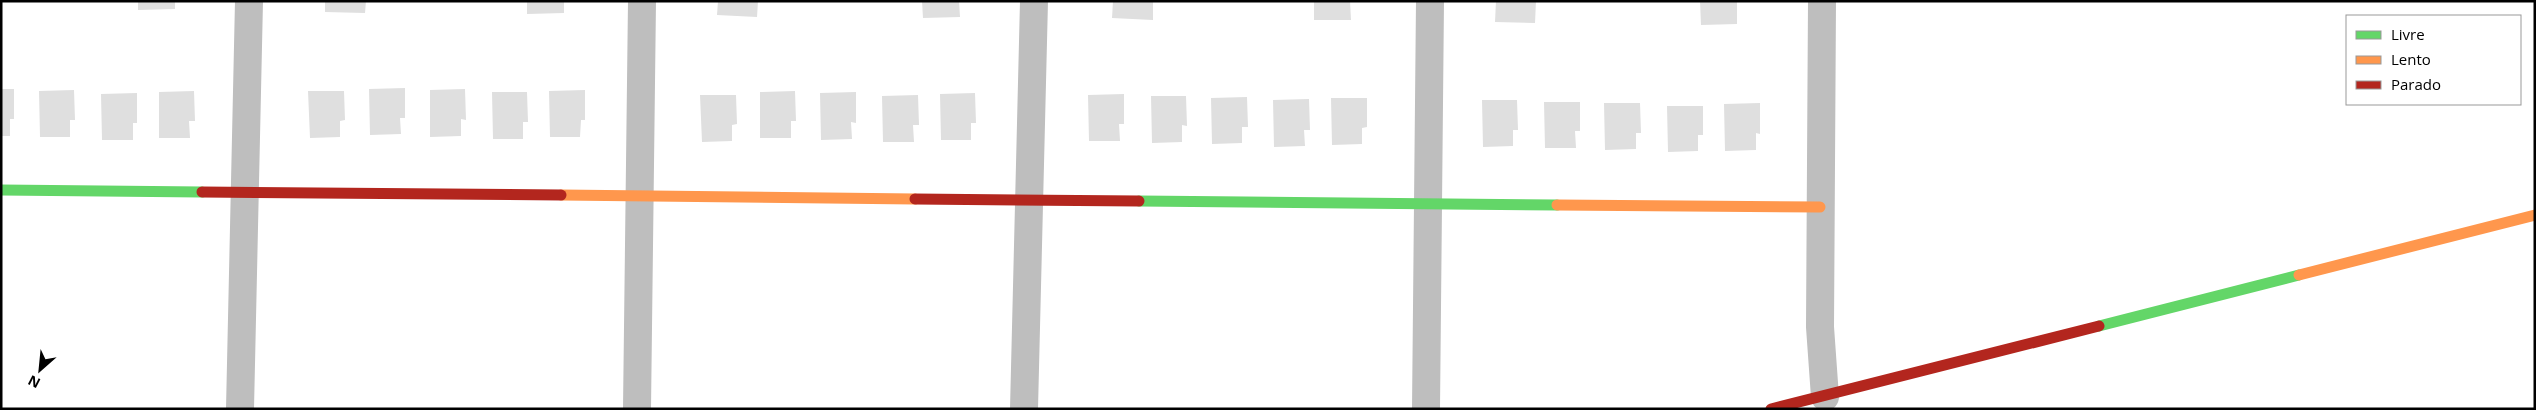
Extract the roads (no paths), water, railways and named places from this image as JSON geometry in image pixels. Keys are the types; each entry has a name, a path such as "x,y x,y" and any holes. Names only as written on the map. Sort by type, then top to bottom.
{"street":[{"path":"240,409 249,1"},
{"path":"637,409 642,1"},
{"path":"1024,409 1034,1"},
{"path":"1426,409 1430,1"},
{"path":"1822,1 1820,327 1825,397"},
{"path":"1,190 1820,207"},
{"path":"1771,409 1825,397 2535,215"}]}
